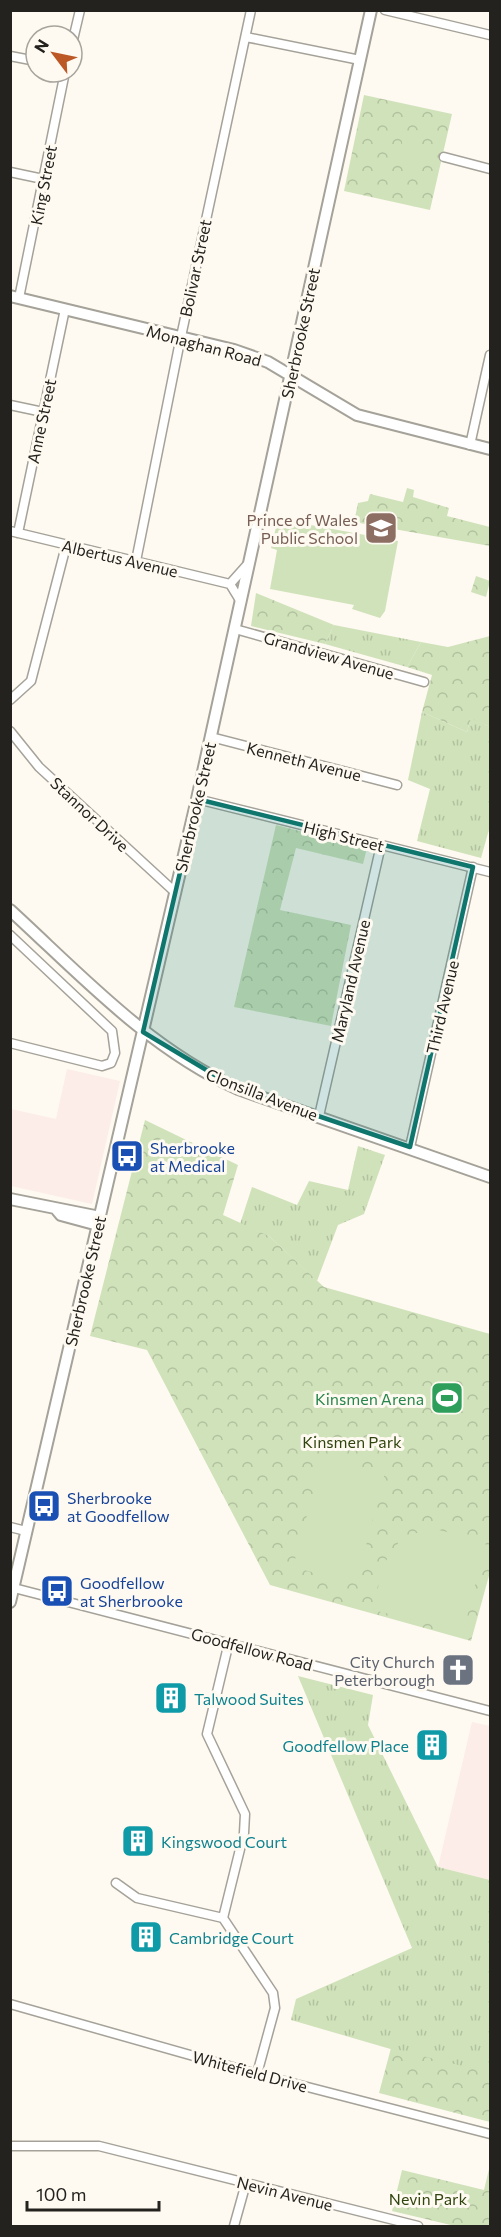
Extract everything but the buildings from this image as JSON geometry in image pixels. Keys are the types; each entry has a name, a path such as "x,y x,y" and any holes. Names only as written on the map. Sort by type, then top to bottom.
{"main road":[{"name":"Sherbrooke Street","path":"10,1602 176,893 370,10"},
{"name":"Monaghan Road","path":"15,297 234,350 268,362 357,415 490,449"},
{"name":"Clonsilla Avenue","path":"10,910 143,1032 204,1073 238,1089 410,1147 490,1177"},
{"path":"10,1199 56,1209 61,1215 99,1221"}],"street":[{"name":"Bolivar Street","path":"136,561 251,10"},
{"path":"385,10 490,35"},
{"path":"246,37 360,60"},
{"name":"King Street","path":"15,297 44,179 63,84"},
{"path":"444,158 490,169"},
{"path":"10,172 44,179"},
{"name":"Anne Street","path":"14,532 65,309"},
{"path":"470,445 490,356"},
{"path":"10,405 43,412"},
{"name":"Albertus Avenue","path":"14,532 230,584"},
{"path":"10,700 31,681 66,546"},
{"path":"241,603 230,584 242,573 250,559"},
{"name":"Grandview Avenue","path":"235,629 424,682"},
{"name":"Stannor Drive","path":"10,731 39,767 176,893"},
{"name":"Kenneth Avenue","path":"211,737 397,785"},
{"name":"High Street","path":"197,799 490,872"},
{"name":"Maryland Avenue","path":"319,1116 381,846"},
{"name":"Third Avenue","path":"410,1147 473,867"},
{"path":"10,935 112,1031 115,1053 111,1063 102,1066 10,1043"},
{"path":"10,1527 26,1531"},
{"name":"Goodfellow Road","path":"14,1588 490,1711"},
{"path":"223,1918 244,1833 245,1814 207,1734 229,1642"},
{"path":"116,1883 137,1898 223,1918 273,1993 276,2008 257,2074"},
{"name":"Whitefield Drive","path":"10,2004 257,2074 490,2134"},
{"name":"Nevin Avenue","path":"10,2146 99,2146 418,2226"},
{"path":"234,2226 246,2182"}],"highlighted area":[{"path":"197,799 473,867 410,1147 238,1089 143,1032"}],"shaded area":[{"path":"67,1069 120,1081 92,1204 11,1186 11,1109 56,1119"},
{"path":"472,1722 490,1726 490,1880 438,1867"}],"green space":[{"path":"364,95 452,114 430,210 344,191"},
{"path":"420,130 424,159 404,162 401,132"},
{"path":"407,488 414,490 413,497 449,508 447,516 490,527 490,546 354,522 358,503 368,501 370,494 403,502"},
{"path":"278,519 398,541 385,611 380,618 352,609 354,605 270,589 277,550 271,548"},
{"path":"476,576 490,581 486,597 471,592"},
{"path":"256,593 334,625 325,644 251,626"},
{"path":"334,625 421,642 407,667 325,644"},
{"path":"490,636 490,727 471,718 467,732 422,712 432,675 407,667 421,642 448,647"},
{"path":"422,712 467,732 471,717 490,727 490,826 481,858 417,841 430,789 408,780"},
{"path":"276,825 367,848 363,864 296,848 280,910 351,925 331,1026 234,1007"},
{"name":"Kinsmen Park","path":"145,1120 238,1165 223,1215 269,1236 324,1287 490,1334 490,1572 471,1641 270,1585 147,1350 90,1336"},
{"path":"358,1146 385,1155 364,1214 338,1225 317,1281 269,1236 240,1224 252,1187 297,1205 309,1181 348,1190"},
{"path":"323,1456 385,1473 356,1584 293,1567"},
{"path":"435,1529 486,1542 463,1632 373,1610 383,1565 403,1536"},
{"path":"298,1676 373,1695 368,1725 438,1867 490,1880 490,2078 291,2020 296,1999 412,1948"},
{"path":"391,2048 490,2073 490,2122 379,2093"},
{"name":"Nevin Park","path":"490,2165 490,2226 455,2226 392,2211 402,2170 484,2190"}],"place":[{"name":"Prince of Wales Public School","path":"381,528"},
{"name":"Sherbrooke at Medical","path":"127,1156"},
{"name":"Kinsmen Arena","path":"447,1398"},
{"name":"Sherbrooke at Goodfellow","path":"44,1506"},
{"name":"Goodfellow at Sherbrooke","path":"57,1591"},
{"name":"City Church Peterborough","path":"458,1670"},
{"name":"Talwood Suites","path":"171,1698"},
{"name":"Goodfellow Place","path":"432,1745"},
{"name":"Kingswood Court","path":"138,1841"},
{"name":"Cambridge Court","path":"146,1937"}]}
